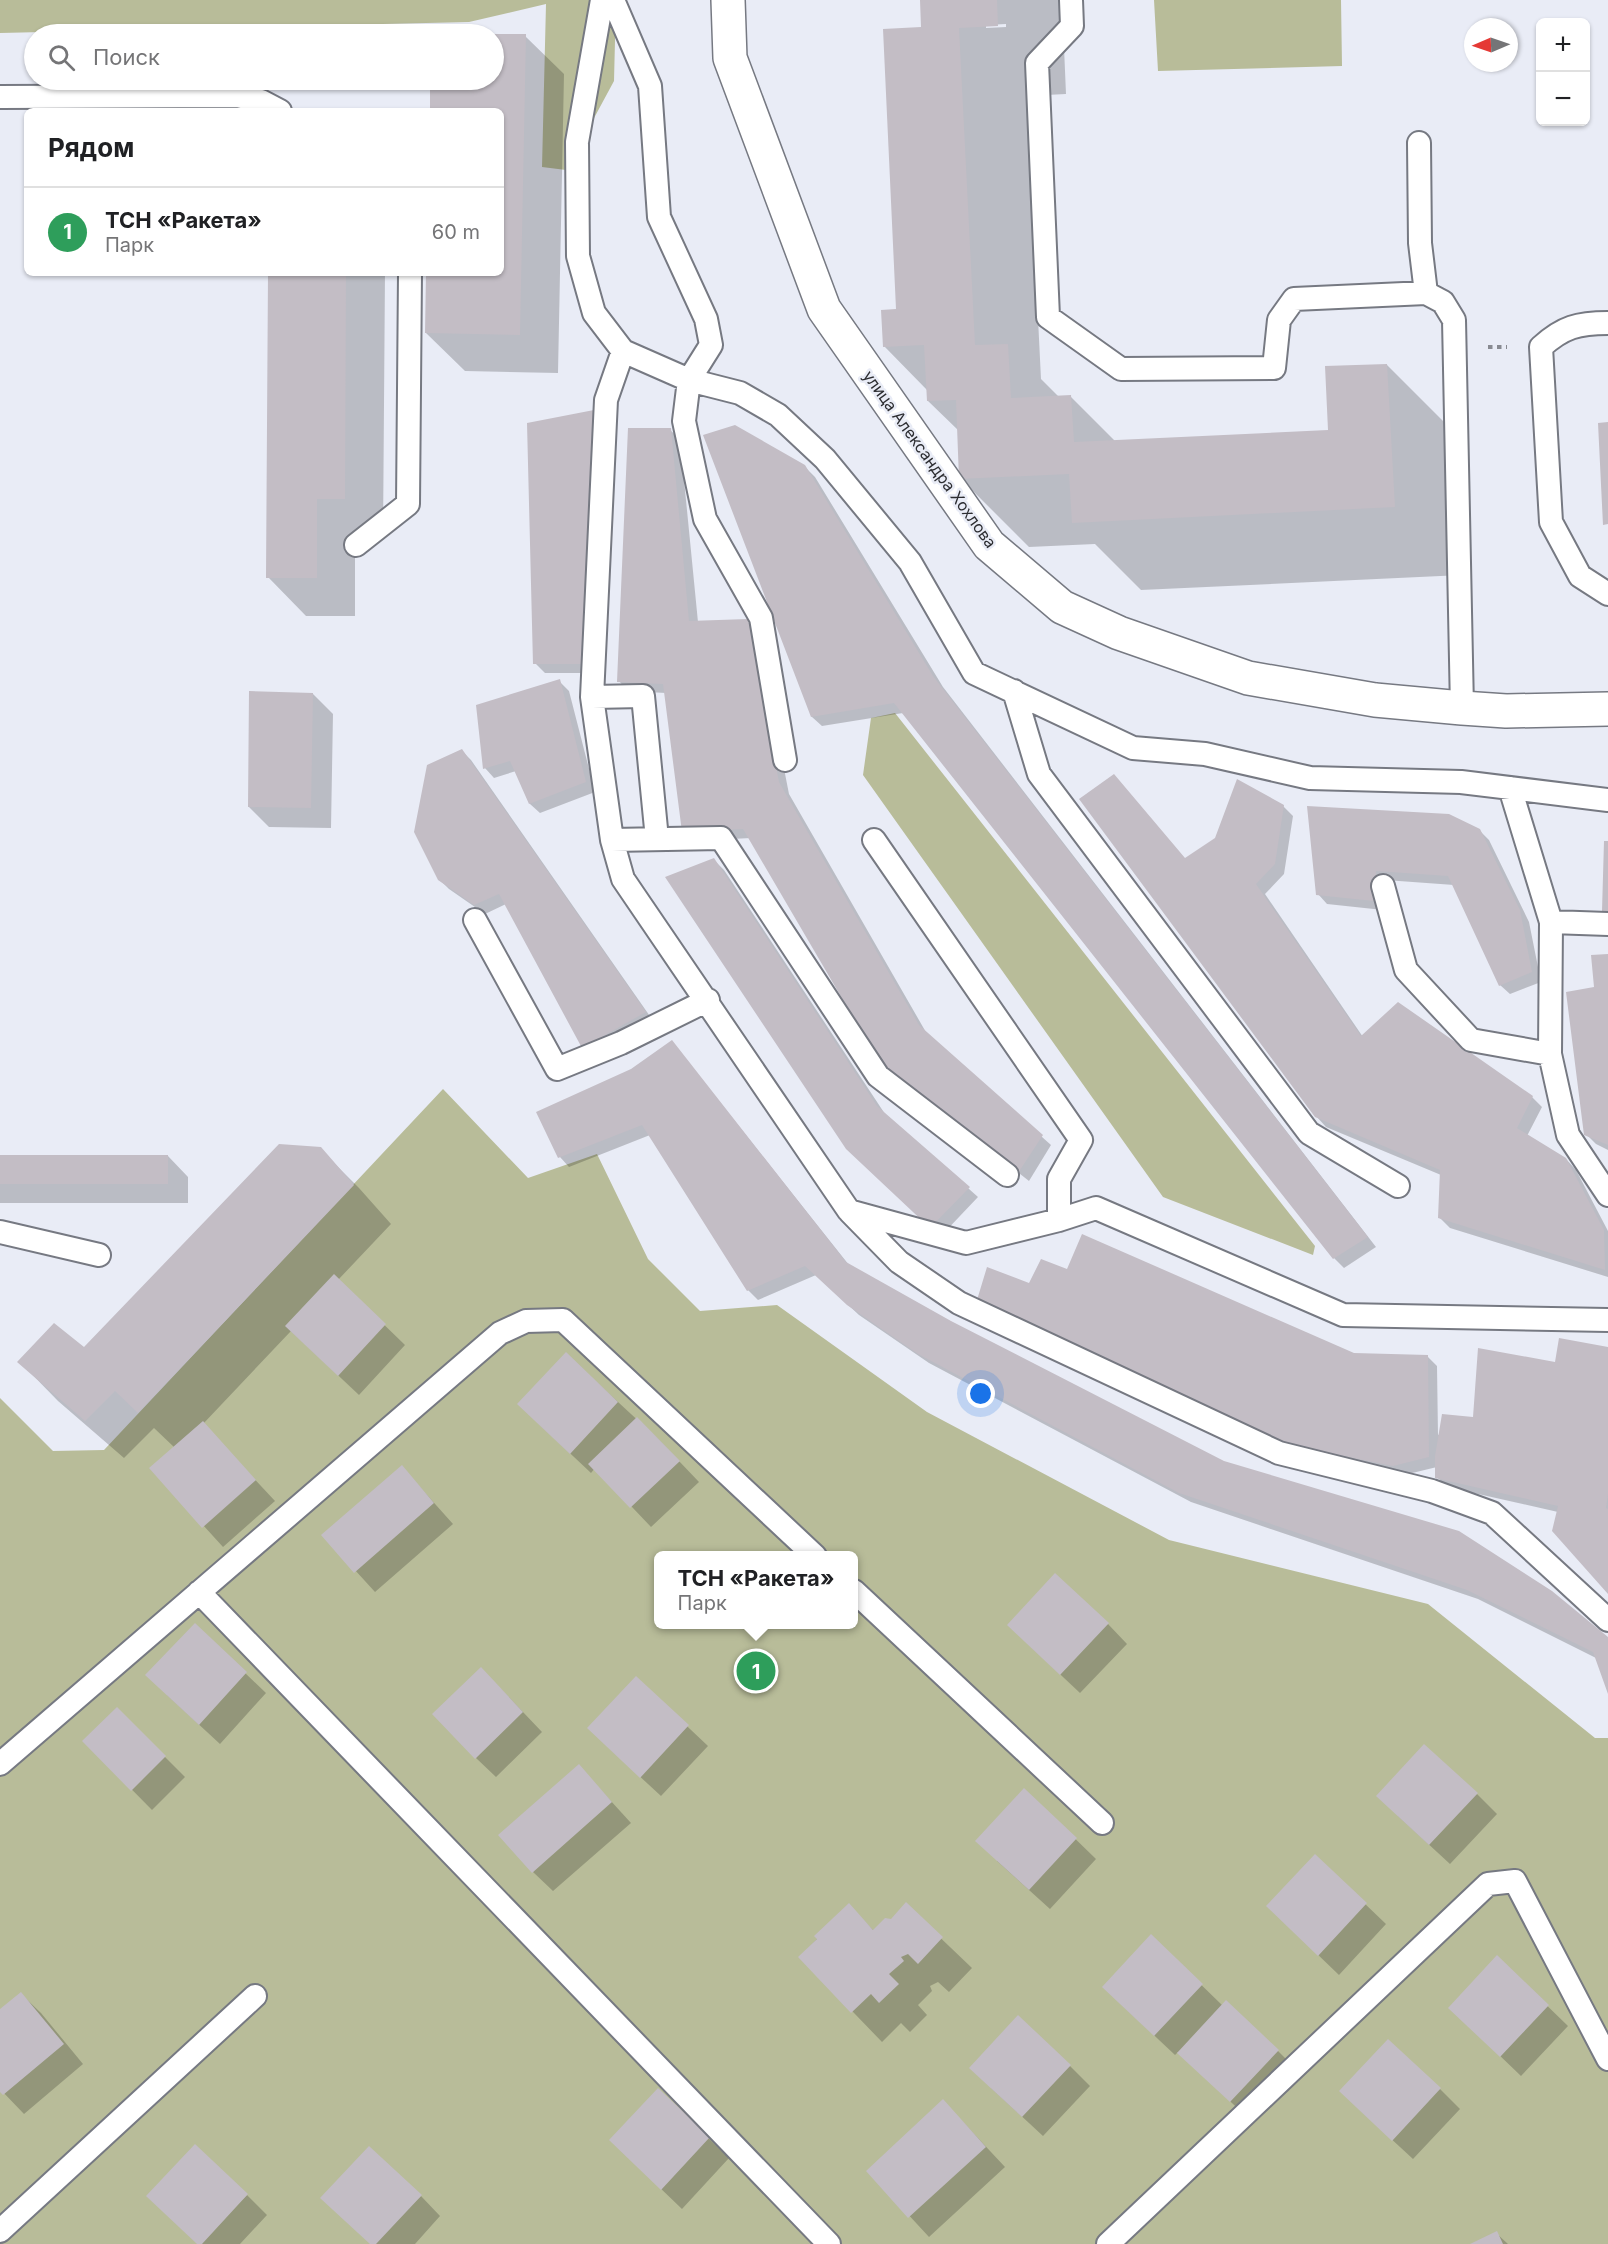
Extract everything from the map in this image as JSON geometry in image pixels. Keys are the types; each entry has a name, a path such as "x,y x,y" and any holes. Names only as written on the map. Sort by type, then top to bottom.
{"street":[{"name":"улица Александра Хохлова","path":"728,0 730,58 824,309 989,545 1062,608 1119,633 1248,678 1375,700 1462,708 1506,711 1608,709"}],"lane":[{"path":"602,0 577,142 578,256 594,313 623,351 689,380 740,393 778,415 825,459 910,562 974,673 1133,748 1205,754 1310,778 1461,782 1608,800"},
{"path":"613,0 650,86 659,217 706,319 711,345 689,380 684,421 705,519 761,618 785,760"},
{"path":"1071,0 1072,26 1037,63 1048,317 1121,369 1274,368 1279,320 1294,298 1426,293 1443,302 1454,320 1462,708"},
{"path":"0,97 237,96 261,100 275,108"},
{"path":"1419,143 1420,243 1426,293"},
{"path":"356,545 408,504 410,276"},
{"path":"1608,323 1582,323 1557,333 1541,347 1551,522 1580,576 1608,594"},
{"path":"623,351 606,400 592,698 612,840 623,879 708,1000 849,1211 899,1262 959,1303 1279,1453 1432,1491 1492,1513 1608,1620"},
{"path":"1014,691 1039,774 1309,1133 1398,1186"},
{"path":"592,698 643,696 657,839"},
{"path":"1510,788 1551,922 1550,1054 1568,1135 1608,1195"},
{"path":"612,840 722,838 878,1076 1007,1174"},
{"path":"874,840 1081,1140 1059,1179 1059,1220"},
{"path":"1383,886 1406,970 1471,1040 1550,1054"},
{"path":"475,920 556,1069 621,1043 708,1000"},
{"path":"1551,922 1608,924"},
{"path":"849,1211 966,1243 1059,1220 1096,1208 1343,1316 1608,1320"},
{"path":"0,1232 99,1255"},
{"path":"0,1764 500,1333 526,1321 563,1320 810,1551"},
{"path":"199,1592 829,2244"},
{"path":"858,1595 1102,1823"},
{"path":"1108,2244 1488,1884 1515,1881 1608,2059"},
{"path":"0,2231 255,1996"}],"path":[{"path":"1455,347 1541,347"}],"green space":[{"path":"0,0 616,0 614,81 566,170 542,167 546,4 469,22 24,24 24,32 0,33"},
{"path":"1154,0 1341,0 1342,66 1158,71"},
{"path":"895,713 1315,1246 1313,1255 1163,1197 863,775 871,718"},
{"path":"443,1089 528,1178 597,1154 648,1259 700,1311 777,1305 927,1412 1169,1540 1428,1604 1595,1738 1608,1738 1608,2244 0,2244 0,1398 53,1451 104,1450"}],"building":[{"path":"920,0 997,0 998,26 959,28 975,345 1008,344 1011,398 1071,395 1074,442 1328,430 1325,366 1387,364 1395,507 1072,523 1069,474 959,479 956,400 927,401 924,345 883,347 881,310 896,309 883,29 921,27"},
{"path":"504,34 526,34 520,335 425,333 426,276 504,276 504,108 430,108 430,90 504,90"},
{"path":"268,276 346,276 345,499 317,499 317,578 266,578"},
{"path":"594,410 586,664 533,664 527,423"},
{"path":"1608,422 1608,524 1603,525 1598,423"},
{"path":"735,425 805,465 933,676 1368,1237 1333,1259 894,703 811,717 703,435"},
{"path":"628,428 671,428 689,621 748,619 779,782 919,1025 1043,1135 1018,1173 881,1065 743,829 682,832 663,684 617,682"},
{"path":"560,679 586,782 529,804 510,761 483,769 476,705"},
{"path":"249,691 313,693 311,808 248,807"},
{"path":"462,749 646,1012 582,1048 499,894 474,905 438,880 414,832 427,765"},
{"path":"1114,774 1185,858 1215,838 1237,779 1284,805 1275,864 1256,884 1361,1036 1398,1002 1533,1096 1517,1128 1566,1158 1604,1230 1605,1270 1438,1218 1440,1170 1315,1117 1079,799"},
{"path":"1307,806 1449,814 1480,829 1520,910 1532,972 1499,986 1448,876 1376,871 1374,901 1316,895"},
{"path":"1604,841 1608,841 1608,911 1602,911"},
{"path":"714,858 877,1106 970,1187 930,1228 846,1149 665,877"},
{"path":"1608,954 1608,1145 1584,1135 1566,992 1594,987 1591,955"},
{"path":"672,1040 846,1262 951,1321 1224,1461 1459,1531 1552,1591 1608,1637 1608,1694 1593,1652 1467,1590 1179,1493 918,1354 847,1305 805,1266 747,1291 642,1125 558,1158 536,1112 631,1069"},
{"path":"279,1144 321,1147 354,1185 138,1413 115,1391 85,1421 17,1362 54,1323 84,1347"},
{"path":"0,1155 168,1155 168,1184 0,1184"},
{"path":"1082,1234 1354,1353 1428,1355 1429,1457 1393,1466 1288,1445 977,1300 987,1267 1029,1283 1041,1259 1067,1269"},
{"path":"334,1274 386,1324 338,1376 285,1326"},
{"path":"1559,1338 1608,1347 1608,1494 1606,1508 1608,1509 1608,1594 1552,1531 1558,1506 1435,1478 1435,1456 1442,1414 1473,1417 1478,1348 1555,1362"},
{"path":"566,1352 618,1402 570,1454 517,1404"},
{"path":"637,1417 680,1461 630,1508 588,1464"},
{"path":"203,1421 256,1480 202,1528 149,1468"},
{"path":"402,1465 434,1503 354,1573 321,1535"},
{"path":"1055,1573 1109,1623 1060,1675 1007,1625"},
{"path":"195,1623 247,1672 199,1725 145,1675"},
{"path":"481,1667 523,1712 475,1759 432,1714"},
{"path":"636,1676 689,1725 640,1778 587,1728"},
{"path":"117,1707 166,1756 131,1791 82,1741"},
{"path":"1424,1744 1478,1793 1429,1845 1376,1796"},
{"path":"579,1764 612,1802 532,1873 498,1835"},
{"path":"1024,1788 1077,1838 1029,1890 975,1841"},
{"path":"1315,1854 1367,1903 1318,1956 1266,1906"},
{"path":"906,1902 943,1937 918,1964 908,1954 901,1957 904,1961 889,1974 899,1984 879,2003 871,1994 851,2013 798,1957 817,1939 814,1936 849,1903 873,1930 885,1918 891,1919"},
{"path":"1151,1934 1203,1984 1154,2036 1102,1987"},
{"path":"1497,1955 1549,2005 1500,2057 1448,2008"},
{"path":"21,1992 64,2044 3,2095 0,2092 0,2009"},
{"path":"1226,2000 1279,2050 1230,2102 1177,2053"},
{"path":"1018,2015 1071,2065 1022,2117 969,2068"},
{"path":"1388,2039 1441,2088 1392,2141 1339,2091"},
{"path":"658,2088 710,2137 661,2190 609,2140"},
{"path":"943,2099 986,2147 908,2218 866,2171"},
{"path":"195,2144 248,2194 202,2244 197,2244 146,2196"},
{"path":"369,2146 422,2195 376,2244 370,2244 320,2198"},
{"path":"1497,2231 1503,2244 1470,2244"}],"place":[{"name":"ТСН «Ракета»","path":"756,1671"}]}
